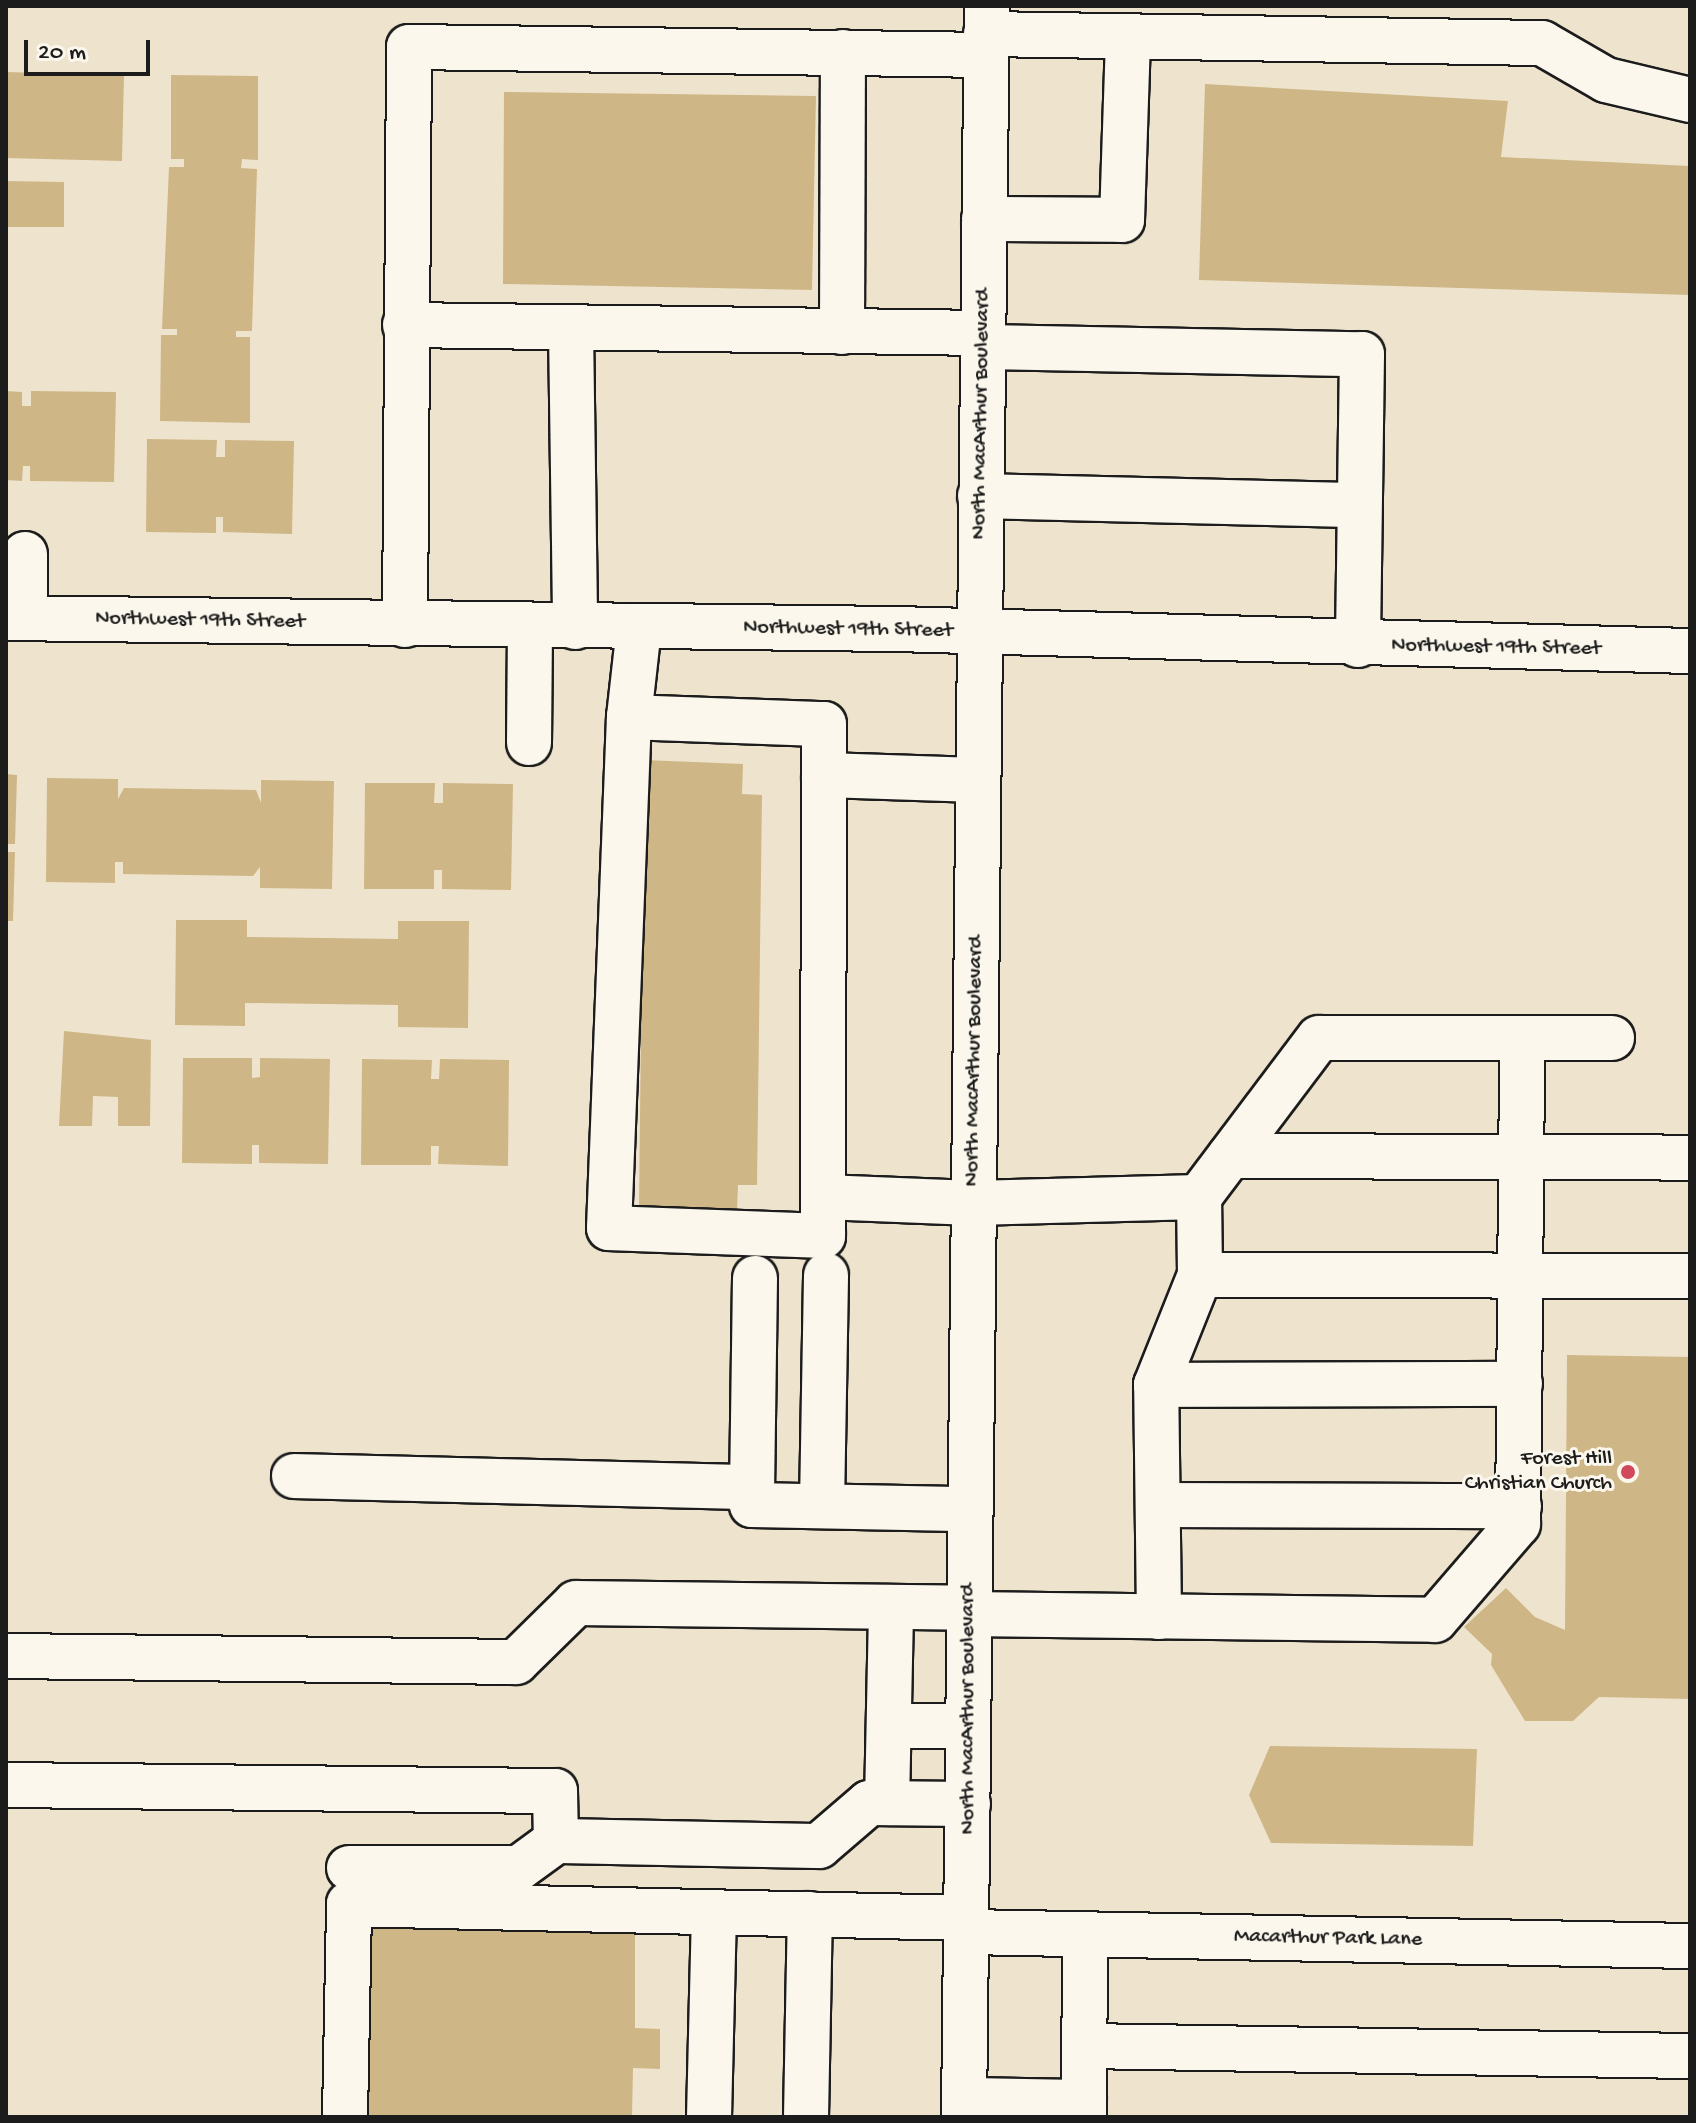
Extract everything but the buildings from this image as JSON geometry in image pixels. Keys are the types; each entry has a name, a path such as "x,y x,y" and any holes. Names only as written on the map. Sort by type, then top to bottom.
{"street":[{"path":"405,625 409,47 843,52 986,32 1542,43 1606,80 1690,100"},
{"name":"North MacArthur Boulevard","path":"964,2108 986,32"},
{"path":"984,219 1122,220 1128,37"},
{"path":"842,332 843,52"},
{"path":"405,325 842,332 1362,354 1358,645"},
{"path":"571,328 575,627"},
{"path":"980,496 1359,505"},
{"path":"16,618 25,554"},
{"name":"Northwest 19th Street","path":"16,618 980,633 1358,645 1690,651"},
{"path":"529,743 530,626"},
{"path":"629,717 824,724 823,1236 609,1228 629,717 639,628"},
{"path":"824,775 978,780"},
{"path":"1159,1617 1156,1385 1200,1275 1199,1197 1319,1038 1612,1038"},
{"path":"6,1656 516,1662 576,1603 891,1607 1159,1617 1435,1620 1518,1524 1522,1038"},
{"path":"1230,1156 1690,1158"},
{"path":"823,1197 973,1203 1199,1197"},
{"path":"822,1506 826,1275"},
{"path":"1200,1275 1690,1276"},
{"path":"755,1278 752,1505 970,1509"},
{"path":"1156,1385 1520,1384"},
{"path":"294,1476 752,1487"},
{"path":"1158,1505 1519,1506"},
{"path":"887,1803 891,1607"},
{"path":"889,1726 968,1726"},
{"path":"6,1785 555,1791 556,1841"},
{"path":"349,1868 519,1868 556,1841 819,1846 869,1803 968,1804"},
{"name":"Macarthur Park Lane","path":"345,2117 349,1904 810,1914 1085,1934 1690,1946"},
{"path":"709,2117 714,1913"},
{"path":"806,2117 810,1914"},
{"path":"964,2108 1084,2109 1085,1934"},
{"path":"1085,2046 1690,2056"}],"place":[{"name":"Forest Hill Christian Church","path":"1628,1472"}]}
